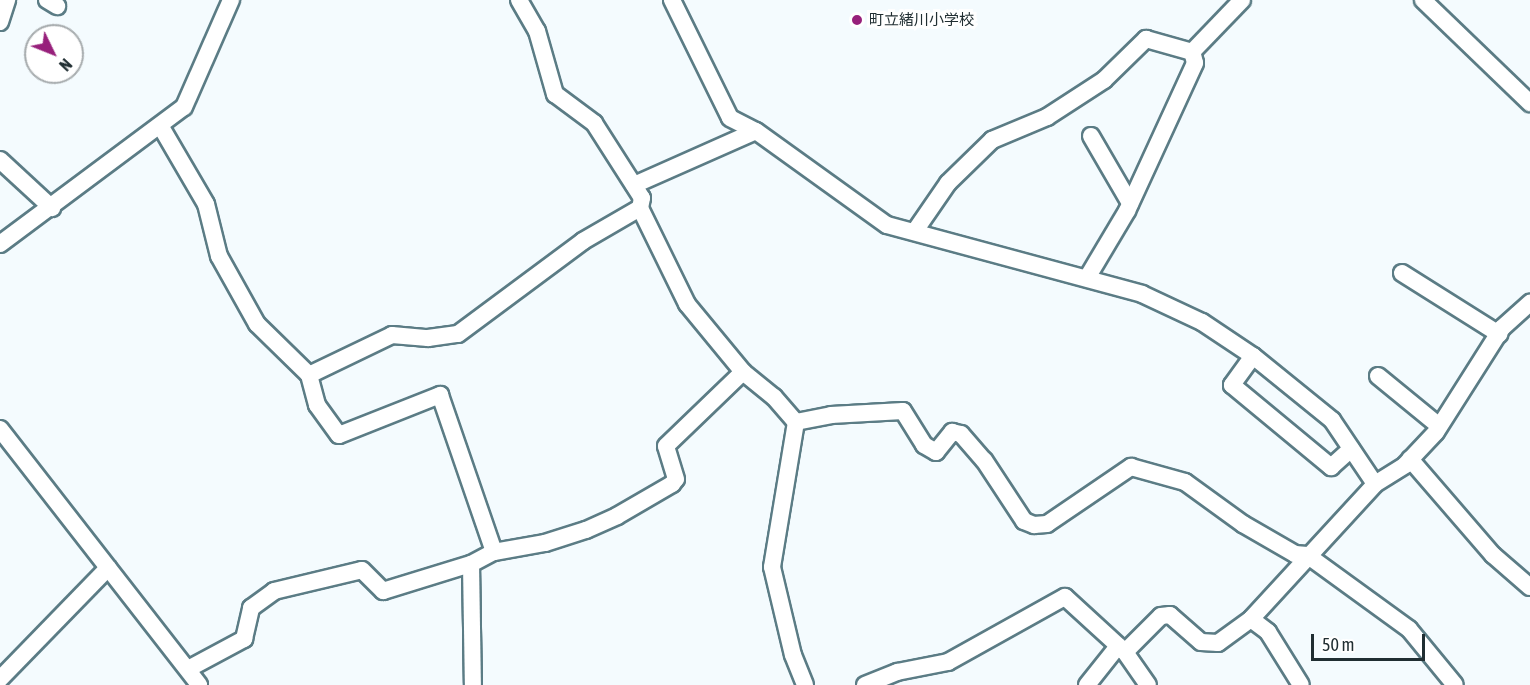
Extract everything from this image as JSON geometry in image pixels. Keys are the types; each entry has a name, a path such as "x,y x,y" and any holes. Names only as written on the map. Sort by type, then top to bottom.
{"street":[{"path":"0,22 7,0"},
{"path":"0,244 161,127 184,107 231,0"},
{"path":"519,0 537,31 555,94 594,123 634,185 642,198 640,208 687,304 743,372 774,397 796,422"},
{"path":"672,0 729,118 756,131 879,220 1142,294 1202,322 1253,356 1332,420 1375,484"},
{"path":"915,231 948,183 992,141 1047,117 1096,86 1146,39 1192,52 1242,0"},
{"path":"1423,0 1530,103"},
{"path":"1086,278 1107,250 1130,203 1195,63 1193,55"},
{"path":"161,127 206,204 219,256 256,324 309,375 317,405 339,435 440,395 494,552"},
{"path":"634,185 756,131"},
{"path":"1091,136 1130,203"},
{"path":"0,160 52,208"},
{"path":"309,375 392,335 428,338 458,334 583,240 640,208"},
{"path":"1402,273 1499,334"},
{"path":"1088,685 1121,649 1161,616 1170,615 1201,642 1218,643 1251,619 1307,555 1375,484 1410,459 1439,426 1499,334 1530,303"},
{"path":"1253,356 1232,385 1331,467 1351,449"},
{"path":"188,669 244,639 251,608 274,591 362,570 383,591 471,564 494,552 545,543 586,530 672,484 676,479 666,446 743,372"},
{"path":"1378,376 1439,426"},
{"path":"796,422 831,415 903,411 924,444 936,452 952,432 961,434 984,460 1024,521 1034,525 1047,524 1131,467 1185,482 1243,524 1295,554 1307,555 1409,629 1455,685"},
{"path":"796,422 772,567 793,655 805,685"},
{"path":"0,429 199,685"},
{"path":"1410,459 1493,555 1530,587"},
{"path":"471,564 473,685"},
{"path":"0,679 108,568"},
{"path":"865,685 897,672 948,662 1065,597 1121,649 1148,685"},
{"path":"1251,619 1268,632 1301,685"}],"place":[{"name":"町立緒川小学校","path":"857,20"}]}
